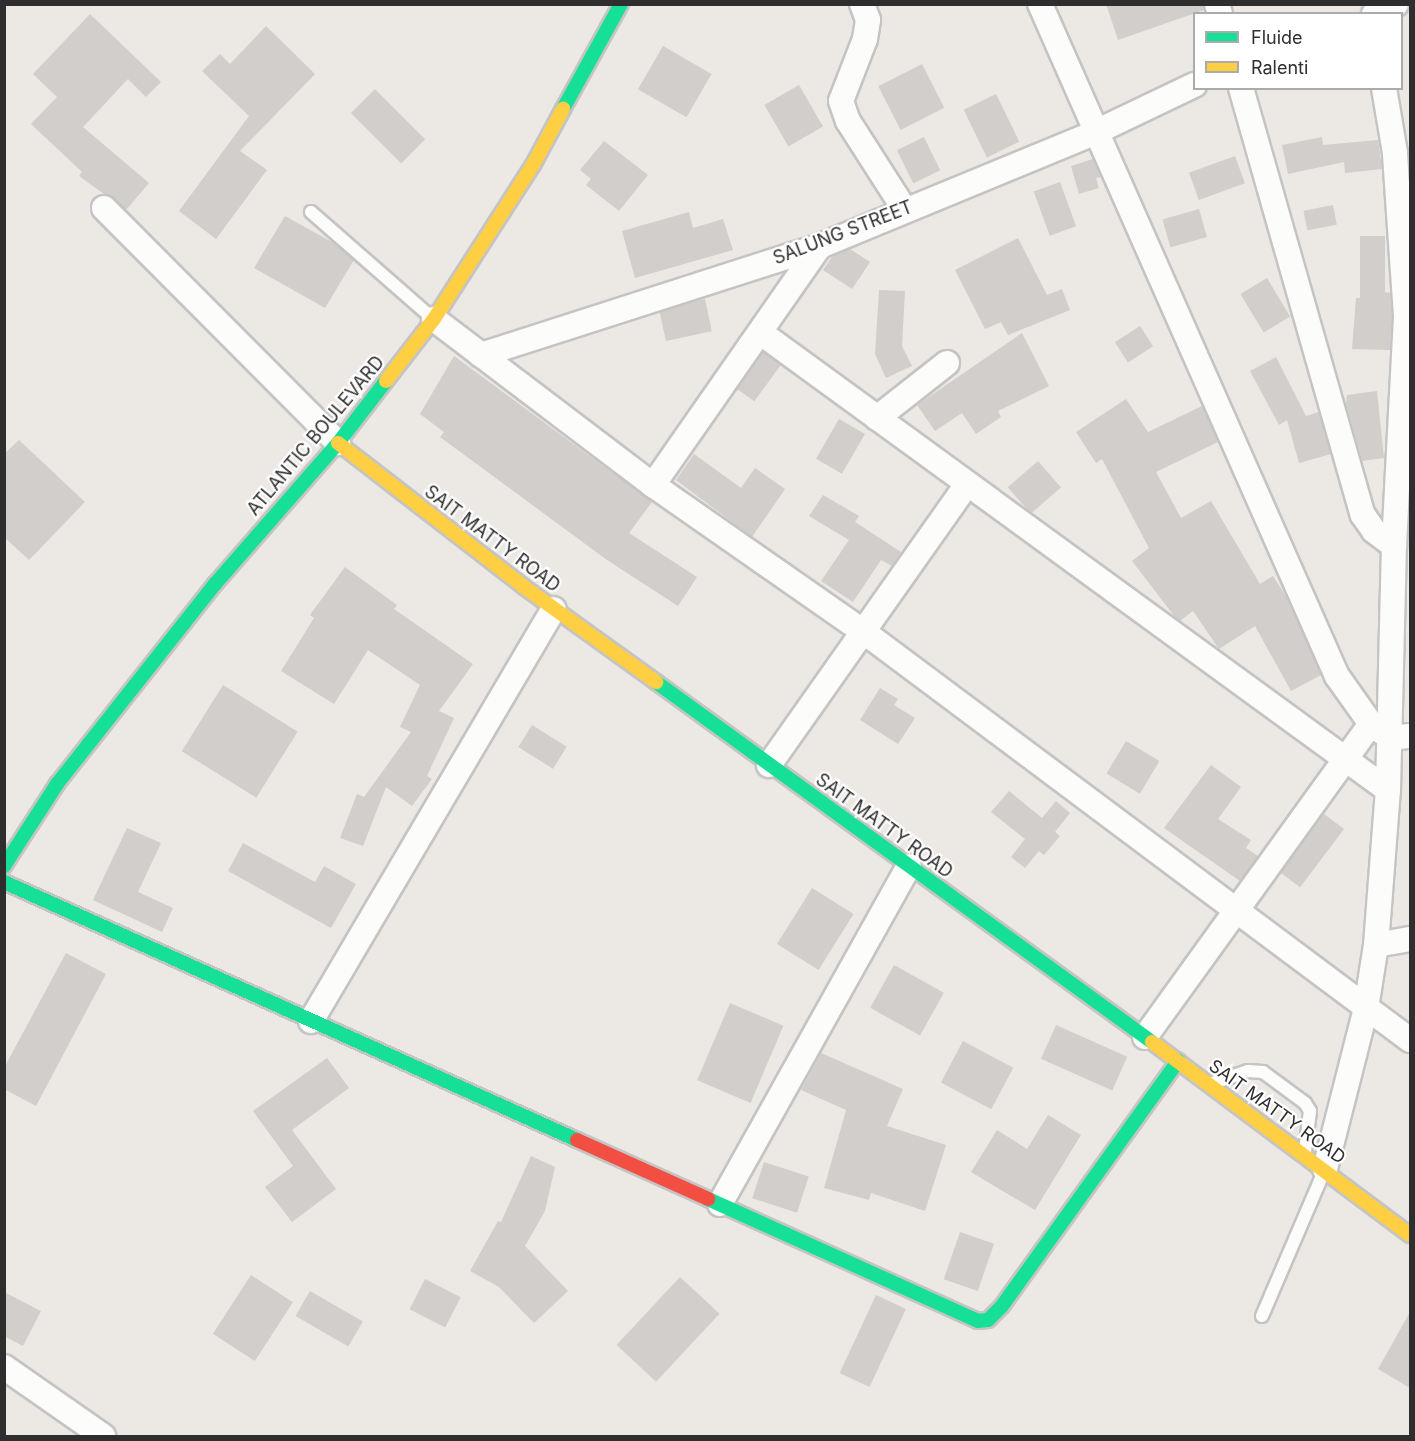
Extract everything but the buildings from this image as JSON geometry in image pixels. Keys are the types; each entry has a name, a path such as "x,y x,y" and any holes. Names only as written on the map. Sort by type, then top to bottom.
{"street":[{"name":"ATLANTIC BOULEVARD","path":"4,866 57,784 207,593 338,443 434,319 533,165 621,4"},
{"path":"862,4 868,20 865,39 842,101 848,121 905,210"},
{"path":"1040,4 1293,582 1337,676 1390,733"},
{"path":"1377,12 1396,4"},
{"name":"SALUNG STREET","path":"481,355 820,246 1096,132 1193,85"},
{"path":"1242,90 1363,515 1374,531 1394,546"},
{"path":"1325,1169 1366,1008 1376,945 1388,790 1394,546 1408,317 1395,153 1384,90"},
{"path":"104,208 338,443"},
{"path":"653,485 820,246"},
{"path":"434,319 653,485 864,632 1410,1040"},
{"path":"761,333 1388,790"},
{"path":"877,418 947,363"},
{"name":"SAIT MATTY ROAD","path":"338,443 554,609 1179,1061 1325,1169 1410,1236"},
{"path":"769,765 967,484"},
{"path":"311,1021 554,609"},
{"path":"1145,1037 1345,758 1390,733"},
{"path":"720,1204 909,866"},
{"path":"4,882 978,1321 988,1320 1002,1306 1179,1061"},
{"path":"1376,945 1410,939"},
{"path":"4,1367 103,1437"}],"lane":[{"path":"311,212 434,319"},
{"path":"1209,1084 1248,1071 1263,1072 1310,1111 1305,1154"},
{"path":"1262,1316 1325,1169"}],"traffic: fast":[{"path":"563,109 621,4"},
{"path":"4,866 57,784 215,584 338,443 386,381"},
{"path":"656,682 1152,1042"},
{"path":"4,882 577,1140"},
{"path":"708,1199 978,1321 988,1320 1002,1306 1178,1061"}],"traffic: slow":[{"path":"386,381 434,319 533,165 563,109"},
{"path":"338,443 524,587 656,682"},
{"path":"1152,1042 1410,1235"}],"traffic: jam":[{"path":"577,1140 708,1199"}]}
